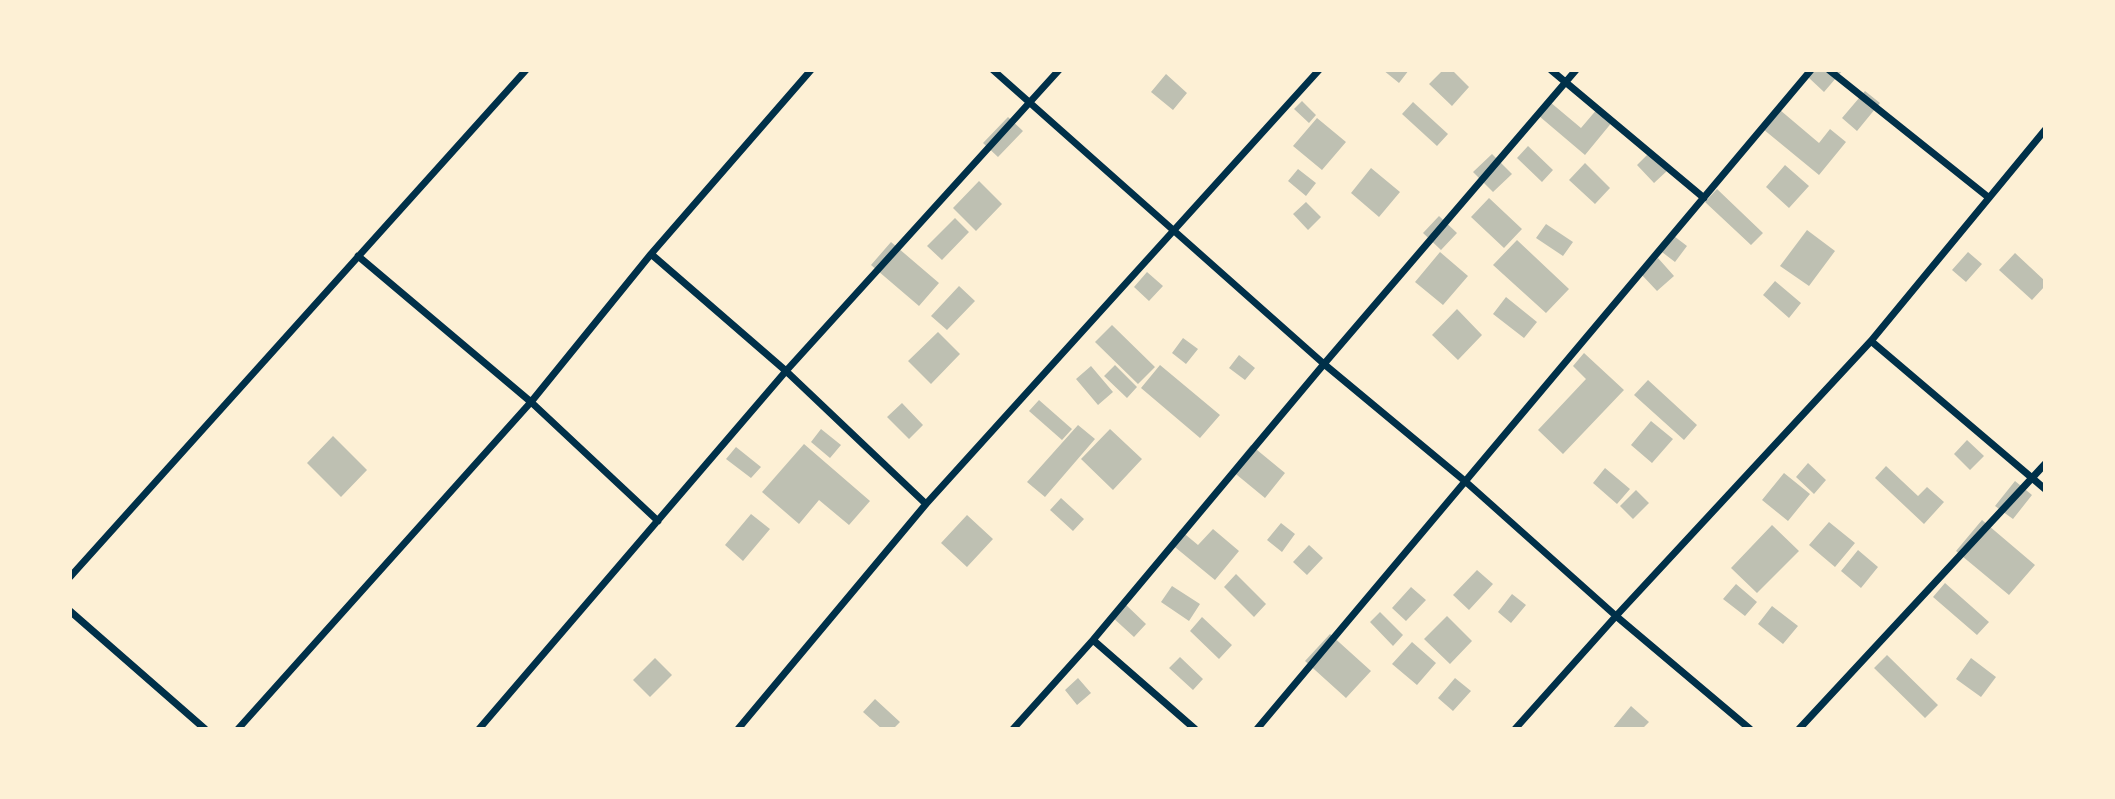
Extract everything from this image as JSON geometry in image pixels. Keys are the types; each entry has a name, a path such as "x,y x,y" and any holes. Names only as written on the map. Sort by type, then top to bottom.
{"street":[{"path":"70,577 526,70"},
{"path":"238,729 531,402 651,254 811,70"},
{"path":"993,70 1324,364 1466,482 1616,616 1750,729"},
{"path":"478,729 786,371 1059,70"},
{"path":"738,729 926,504 1319,70"},
{"path":"1551,70 1704,198"},
{"path":"1013,729 1093,640 1324,364 1576,70"},
{"path":"1257,729 1811,70"},
{"path":"1829,70 1988,197"},
{"path":"1515,729 1871,341 2045,130"},
{"path":"651,254 786,371 926,504"},
{"path":"358,256 531,402 659,521"},
{"path":"1871,341 2045,489"},
{"path":"1799,729 2034,479 2045,464"},
{"path":"70,611 205,729"},
{"path":"1093,640 1195,729"}],"building":[{"path":"1383,70 1409,70 1399,83"},
{"path":"1443,70 1452,70 1469,87 1452,106 1429,84"},
{"path":"1813,70 1842,71 1824,92 1808,77"},
{"path":"1166,74 1187,93 1173,110 1151,92"},
{"path":"1865,91 1880,103 1857,131 1842,118"},
{"path":"1302,101 1316,115 1309,123 1294,109"},
{"path":"1413,102 1448,134 1437,146 1402,114"},
{"path":"1550,102 1581,128 1598,108 1613,121 1585,155 1539,116"},
{"path":"1780,110 1819,143 1830,129 1846,142 1819,175 1763,129"},
{"path":"1008,117 1023,131 998,157 983,143"},
{"path":"1317,118 1346,142 1322,170 1293,146"},
{"path":"1528,146 1553,170 1542,182 1517,158"},
{"path":"1650,152 1668,170 1654,183 1637,165"},
{"path":"1492,154 1512,174 1493,192 1473,172"},
{"path":"1585,163 1610,188 1595,204 1569,180"},
{"path":"1785,165 1809,186 1789,208 1766,187"},
{"path":"1371,168 1400,192 1379,217 1351,193"},
{"path":"1298,169 1316,183 1306,196 1288,181"},
{"path":"979,181 1002,204 976,231 953,208"},
{"path":"1717,189 1763,233 1751,245 1705,202"},
{"path":"1489,198 1522,229 1504,248 1471,217"},
{"path":"1306,202 1321,217 1308,230 1293,214"},
{"path":"1439,216 1457,233 1441,250 1423,233"},
{"path":"955,218 969,232 942,260 927,246"},
{"path":"1546,224 1573,242 1563,256 1536,238"},
{"path":"1807,230 1835,251 1809,286 1780,266"},
{"path":"1670,233 1687,246 1675,262 1658,249"},
{"path":"1517,240 1569,289 1546,313 1493,265"},
{"path":"891,242 939,283 919,306 871,265"},
{"path":"1440,252 1468,276 1443,305 1415,282"},
{"path":"1968,252 1982,264 1966,282 1952,270"},
{"path":"2015,253 2045,281 2045,286 2032,300 1999,270"},
{"path":"1658,258 1674,276 1657,291 1641,274"},
{"path":"1147,272 1163,286 1149,301 1134,287"},
{"path":"1775,281 1801,303 1789,318 1763,295"},
{"path":"959,286 975,301 947,330 931,316"},
{"path":"1506,297 1537,322 1524,338 1493,314"},
{"path":"1457,309 1482,335 1458,360 1432,335"},
{"path":"1112,325 1155,367 1138,384 1095,342"},
{"path":"938,332 960,354 931,384 908,361"},
{"path":"1183,338 1198,349 1186,364 1172,353"},
{"path":"1584,353 1624,390 1563,454 1538,430 1586,379 1573,366"},
{"path":"1239,355 1255,368 1245,380 1229,368"},
{"path":"1115,365 1137,387 1127,398 1104,376"},
{"path":"1160,365 1220,415 1200,438 1141,388"},
{"path":"1091,366 1113,392 1098,405 1076,379"},
{"path":"1648,380 1697,425 1684,440 1634,395"},
{"path":"1039,400 1072,429 1062,440 1029,411"},
{"path":"902,403 923,425 909,439 887,417"},
{"path":"1651,421 1673,439 1652,463 1631,445"},
{"path":"1078,425 1095,439 1045,497 1027,482"},
{"path":"821,429 841,445 830,458 811,442"},
{"path":"1110,429 1142,459 1113,490 1081,459"},
{"path":"333,436 367,470 341,497 307,463"},
{"path":"1967,440 1984,456 1970,470 1954,454"},
{"path":"804,444 870,501 849,525 819,500 799,524 762,492"},
{"path":"1251,445 1285,473 1265,498 1231,470"},
{"path":"736,447 761,467 751,478 726,459"},
{"path":"1808,463 1826,480 1814,494 1796,477"},
{"path":"1886,466 1918,496 1927,487 1944,502 1924,524 1875,478"},
{"path":"1605,468 1630,489 1617,504 1593,483"},
{"path":"1784,473 1810,494 1788,521 1762,500"},
{"path":"2015,481 2032,495 2013,519 1995,506"},
{"path":"1636,490 1649,503 1633,519 1620,506"},
{"path":"1061,498 1084,519 1073,531 1050,510"},
{"path":"751,514 770,529 743,561 725,545"},
{"path":"967,515 993,539 967,567 941,543"},
{"path":"1982,520 2035,565 2009,595 1956,551"},
{"path":"1829,522 1855,543 1835,567 1809,545"},
{"path":"1281,523 1295,534 1282,552 1267,540"},
{"path":"1772,525 1799,551 1757,593 1731,568"},
{"path":"1213,529 1239,551 1215,580 1170,543 1180,530 1198,545"},
{"path":"1309,545 1323,558 1307,575 1293,562"},
{"path":"1858,550 1878,567 1861,588 1841,571"},
{"path":"1477,570 1493,584 1469,610 1453,595"},
{"path":"1236,574 1266,604 1254,617 1224,587"},
{"path":"1945,583 1989,622 1977,635 1933,597"},
{"path":"1736,584 1757,602 1745,616 1723,599"},
{"path":"1172,586 1200,604 1189,621 1161,602"},
{"path":"1411,587 1426,600 1406,621 1392,608"},
{"path":"1512,594 1526,605 1511,623 1498,612"},
{"path":"1124,603 1146,624 1134,637 1111,616"},
{"path":"1772,606 1798,626 1783,644 1758,624"},
{"path":"1380,612 1403,635 1393,646 1370,622"},
{"path":"1447,616 1472,641 1450,664 1424,639"},
{"path":"1202,617 1232,645 1219,659 1190,631"},
{"path":"1330,634 1371,671 1346,698 1305,661"},
{"path":"1412,642 1436,663 1417,685 1392,664"},
{"path":"1887,655 1938,705 1925,718 1874,668"},
{"path":"1180,657 1203,679 1193,690 1169,668"},
{"path":"655,658 672,675 650,697 633,680"},
{"path":"1971,658 1996,677 1981,697 1956,679"},
{"path":"1078,678 1091,693 1077,705 1065,690"},
{"path":"1455,678 1471,691 1453,711 1438,698"},
{"path":"875,699 900,722 893,729 882,729 863,712"},
{"path":"1631,706 1649,722 1642,729 1612,729"}]}
